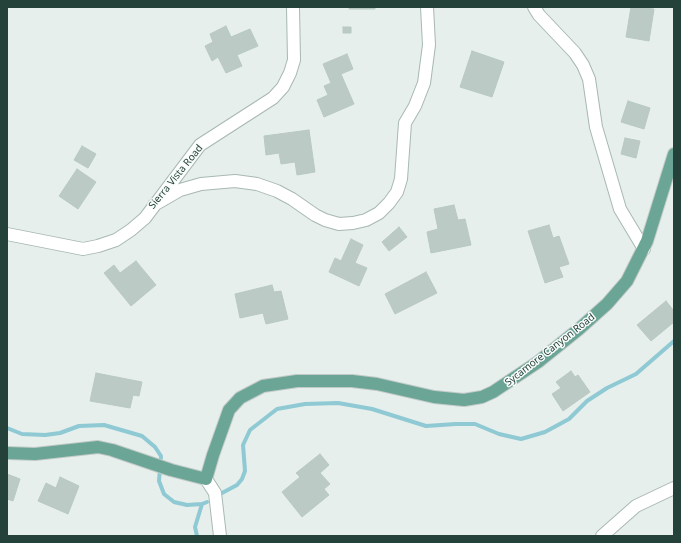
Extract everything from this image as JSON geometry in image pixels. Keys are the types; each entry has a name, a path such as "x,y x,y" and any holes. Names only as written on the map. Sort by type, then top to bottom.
{"main road":[{"name":"Sycamore Canyon Road","path":"206,479 229,410 240,398 263,386 297,381 352,381 377,384 434,397 464,400 482,397 494,392 538,362 607,304 627,280 644,249 674,154"},
{"path":"7,453 35,454 98,447 151,462 171,470 206,479"}],"street":[{"name":"Sierra Vista Road","path":"7,234 79,249 98,246 116,240 131,230 145,218 200,145 273,98 282,88 290,73 294,60 293,7"},
{"path":"154,205 180,190 201,184 235,181 257,184 277,191 292,199 315,215 339,224 366,220 379,213 397,192 401,179 405,123 415,106 424,84 429,45 427,7"},
{"path":"534,7 539,15 576,53 583,65 589,79 596,127 620,209 644,249"},
{"path":"206,479 215,493 220,536"},
{"path":"602,536 636,506 674,488"}],"building":[{"path":"349,7 375,7 375,9 349,9"},
{"path":"631,7 654,9 649,41 626,37"},
{"path":"226,26 231,37 250,29 258,46 237,55 242,66 226,73 218,57 212,61 205,46 213,42 210,34"},
{"path":"343,27 351,27 351,33 343,33"},
{"path":"472,51 504,62 492,97 460,87"},
{"path":"347,54 353,69 341,74 354,104 324,117 317,100 328,95 324,86 331,83 323,64"},
{"path":"628,101 650,108 644,129 621,122"},
{"path":"309,130 315,172 297,175 295,162 281,164 279,153 266,155 264,136"},
{"path":"625,138 640,141 636,158 621,154"},
{"path":"82,146 96,154 88,168 74,160"},
{"path":"77,169 96,182 78,209 59,196"},
{"path":"454,205 458,220 465,219 471,245 431,253 427,232 438,229 434,209"},
{"path":"549,225 553,238 559,236 569,264 559,267 563,277 545,283 528,231"},
{"path":"399,227 407,237 389,251 382,242"},
{"path":"351,239 363,245 355,263 367,268 359,286 329,272 335,258 341,261"},
{"path":"136,261 156,285 131,306 104,273 114,265 120,273"},
{"path":"426,272 437,293 395,314 385,294"},
{"path":"272,285 274,292 281,291 288,319 266,324 263,313 240,318 235,294"},
{"path":"666,301 674,311 674,322 651,341 637,325"},
{"path":"571,371 575,377 578,375 590,392 563,411 552,394 561,388 556,382"},
{"path":"96,373 142,382 139,396 133,395 130,408 90,401"},
{"path":"320,454 329,465 320,473 330,484 324,489 329,495 302,517 282,492 300,477 296,473"},
{"path":"7,474 20,479 13,501 7,499"},
{"path":"60,477 79,486 68,514 38,501 46,483 56,488"}],"waterway":[{"path":"222,493 237,485 242,479 245,471 243,445 250,430 277,409 305,404 338,403 372,409 426,426 475,424 499,434 521,439 545,432 569,419 587,401 607,388 636,374 674,341"},
{"path":"7,428 22,434 45,435 60,433 79,426 104,425 142,436 155,447 161,456 159,481 164,494 174,502 187,505 202,504 207,502"},
{"path":"197,536 195,527 202,504"}]}
